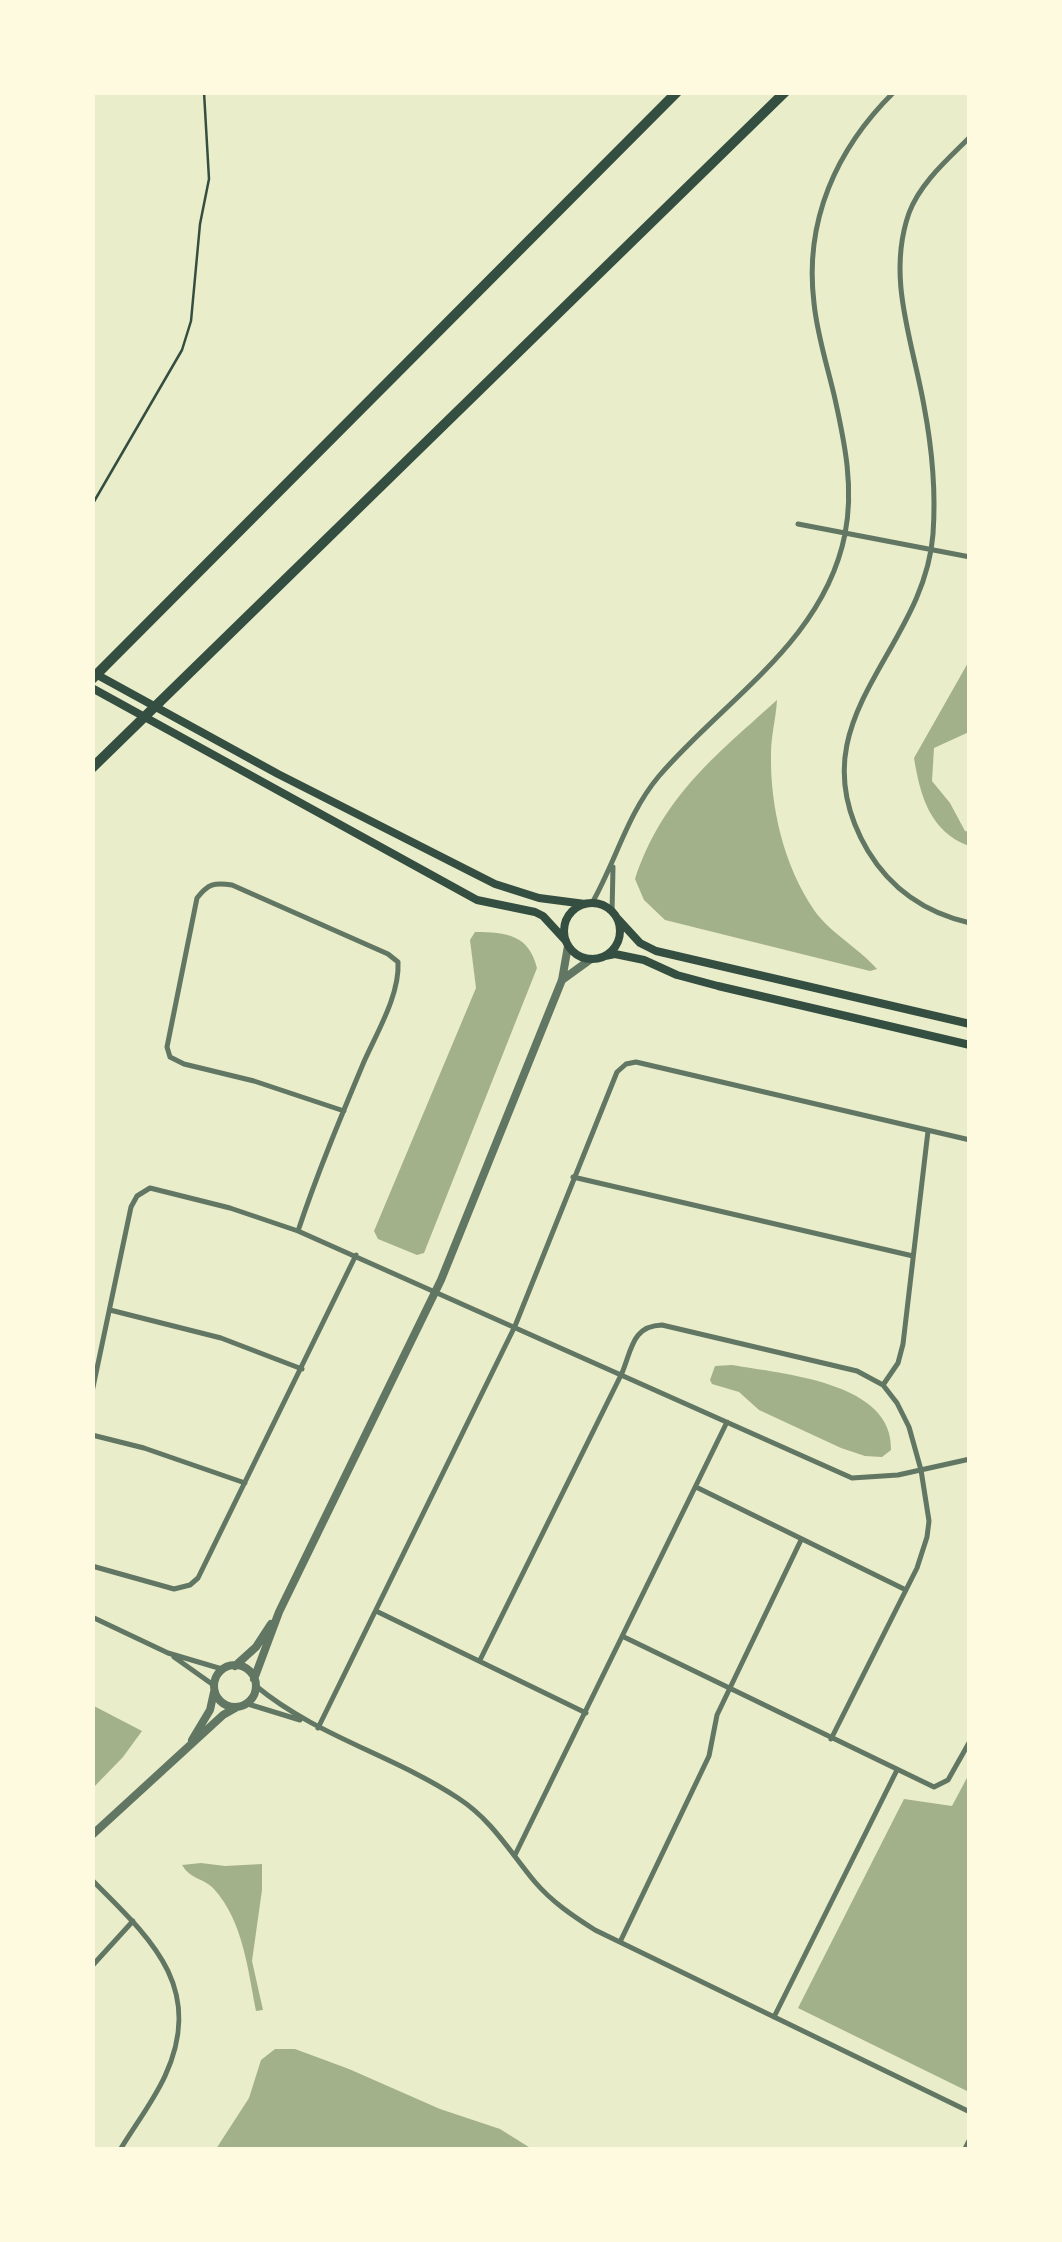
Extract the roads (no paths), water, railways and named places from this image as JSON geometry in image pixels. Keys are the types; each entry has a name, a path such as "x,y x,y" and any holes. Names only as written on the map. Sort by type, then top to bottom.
{"highway":[{"path":"92,676 678,92"},
{"path":"92,768 785,92"}],"main road":[{"path":"92,676 510,891 588,904 614,916 640,942 656,951 970,1024"},
{"path":"92,688 476,900 535,912 578,956 628,956 718,986 970,1045"},
{"path":"567,944 567,919 588,904"},
{"path":"605,956 618,940 614,916"}],"street":[{"path":"588,904 614,859 628,823 658,778 800,632 831,578 845,535 848,470 814,307 814,236 826,189 840,161 860,128 894,92"},
{"path":"970,136 924,186 910,210 900,247 900,293 932,457 930,550 913,604 862,695 850,729 844,770 850,821 881,872 914,902 970,923"},
{"path":"798,524 970,557"},
{"path":"614,859 614,916"},
{"path":"298,1230 399,977 398,962 388,954 232,885 216,882 206,886 197,898 166,1047 170,1057 344,1111"},
{"path":"248,1704 255,1695 255,1682 280,1612 435,1290 562,980 567,944"},
{"path":"562,980 591,959"},
{"path":"318,1728 515,1326 617,1072 636,1062 970,1140"},
{"path":"883,1385 898,1364 903,1344 928,1131"},
{"path":"573,1178 913,1256"},
{"path":"92,1392 132,1207 137,1196 150,1188 298,1230 852,1478 898,1475 970,1459"},
{"path":"92,1566 174,1589 190,1585 198,1578 356,1255"},
{"path":"110,1310 221,1338 302,1369"},
{"path":"480,1660 642,1329 662,1325 856,1371 883,1385 909,1427 928,1504 927,1538 906,1590 831,1738"},
{"path":"515,1855 728,1421"},
{"path":"92,1434 245,1483"},
{"path":"697,1488 906,1590"},
{"path":"620,1942 708,1756 717,1715 728,1690 801,1540"},
{"path":"376,1611 586,1713"},
{"path":"234,1667 256,1647 280,1612"},
{"path":"92,1617 168,1653 222,1668 246,1670 255,1682 308,1722 458,1798 480,1815 559,1906 620,1942 970,2112"},
{"path":"624,1638 934,1787 948,1780 970,1741"},
{"path":"168,1653 213,1688 224,1702 237,1706"},
{"path":"184,1752 210,1710 213,1688 222,1668"},
{"path":"92,1835 222,1715 237,1706 248,1704 308,1722"},
{"path":"774,2017 897,1770"},
{"path":"92,1880 150,1938 166,1964 176,1992 178,2024 167,2072 120,2150"},
{"path":"92,1966 133,1921"},
{"path":"966,2150 970,2142"}]}
